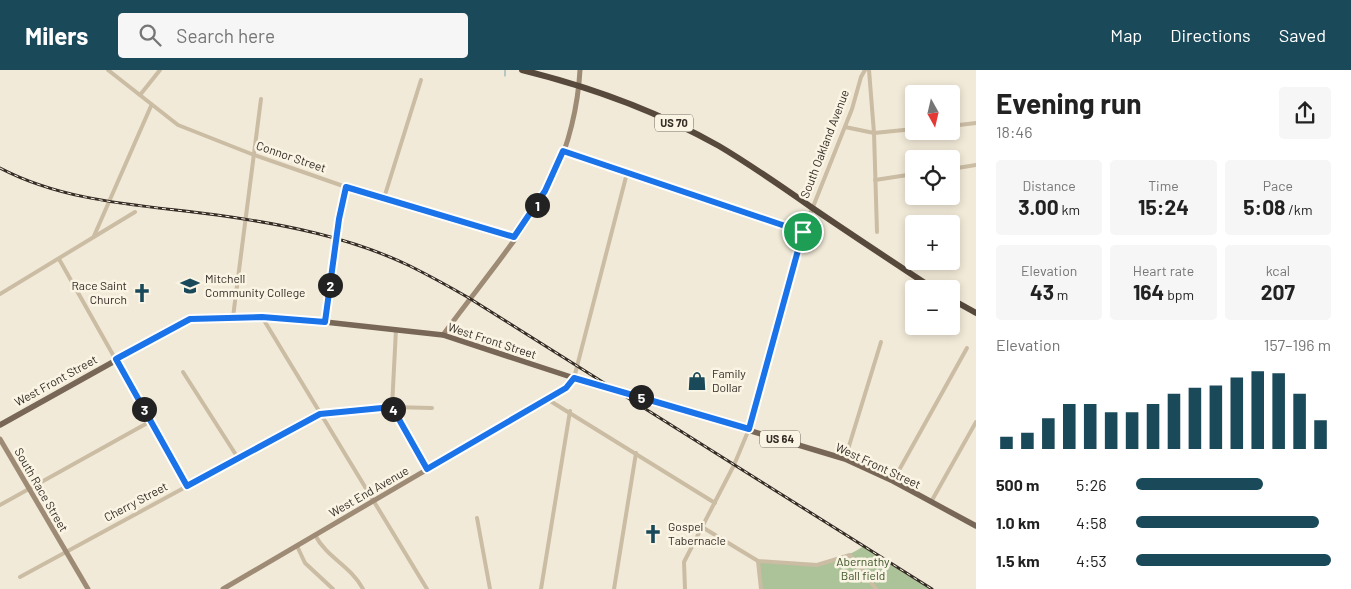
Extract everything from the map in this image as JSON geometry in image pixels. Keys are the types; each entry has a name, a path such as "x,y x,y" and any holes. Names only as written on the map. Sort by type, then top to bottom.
{"highway":[{"name":"US 70","path":"522,70 579,86 645,110 702,137 756,168 812,208 920,280"},
{"path":"960,304 976,313"}],"main road":[{"name":"West Front Street","path":"0,424 190,319 262,317 396,329 444,335 574,378 845,459 893,481 976,526"}],"street":[{"name":"Connor Street","path":"108,70 151,106 178,125 254,155 346,187 514,237"},
{"path":"140,95 160,70"},
{"path":"444,335 545,191 563,151 579,86 580,70"},
{"path":"867,70 874,133 876,232"},
{"name":"South Oakland Avenue","path":"685,589 684,562 715,502 749,429 803,232 845,127 861,77 867,70"},
{"path":"384,198 421,80"},
{"path":"233,317 261,100"},
{"path":"94,238 151,106"},
{"path":"960,125 976,123"},
{"path":"845,127 874,133 905,130"},
{"path":"563,151 803,232"},
{"path":"960,168 976,165"},
{"path":"574,378 627,173"},
{"path":"876,180 905,175"},
{"path":"325,322 339,219 346,187"},
{"path":"0,294 135,212"},
{"path":"59,259 187,486"},
{"path":"262,317 427,589"},
{"path":"396,329 392,407 427,469"},
{"path":"845,459 881,342"},
{"path":"893,481 967,348"},
{"path":"183,372 238,458"},
{"name":"West End Avenue","path":"226,588 566,388 574,378"},
{"path":"547,399 570,411 715,502"},
{"name":"Cherry Street","path":"20,576 320,414 392,407 432,408"},
{"path":"541,589 570,411"},
{"path":"0,505 151,421"},
{"path":"930,502 976,422"},
{"path":"970,433 976,436"},
{"name":"South Race Street","path":"0,438 88,589"},
{"path":"614,589 636,453"},
{"path":"477,518 490,589"},
{"path":"702,527 758,562 817,565 850,555 876,589"},
{"path":"314,535 328,554 354,574 363,589"},
{"path":"297,546 305,563 333,589"},
{"path":"758,562 761,589"}],"green space":[{"name":"Abernathy Ball field","path":"864,546 932,589 761,589 758,561 812,564 838,559"}],"waterway":[{"path":"505,70 505,76"}],"railway":[{"path":"0,168 26,180 79,196 291,227 340,239 410,266 469,298 932,589"}],"place":[{"name":"Mitchell Community College","path":"190,286"},
{"name":"Race Saint Church","path":"142,293"},
{"name":"Family Dollar","path":"697,381"},
{"name":"Gospel Tabernacle","path":"653,534"}],"route":[{"path":"563,151 803,232 749,429 574,378 566,388 427,469 392,407 372,408 320,414 187,486 116,359 190,319 202,317 262,317 325,322 339,219 346,187 514,237 537,206 553,177 563,151"}]}
